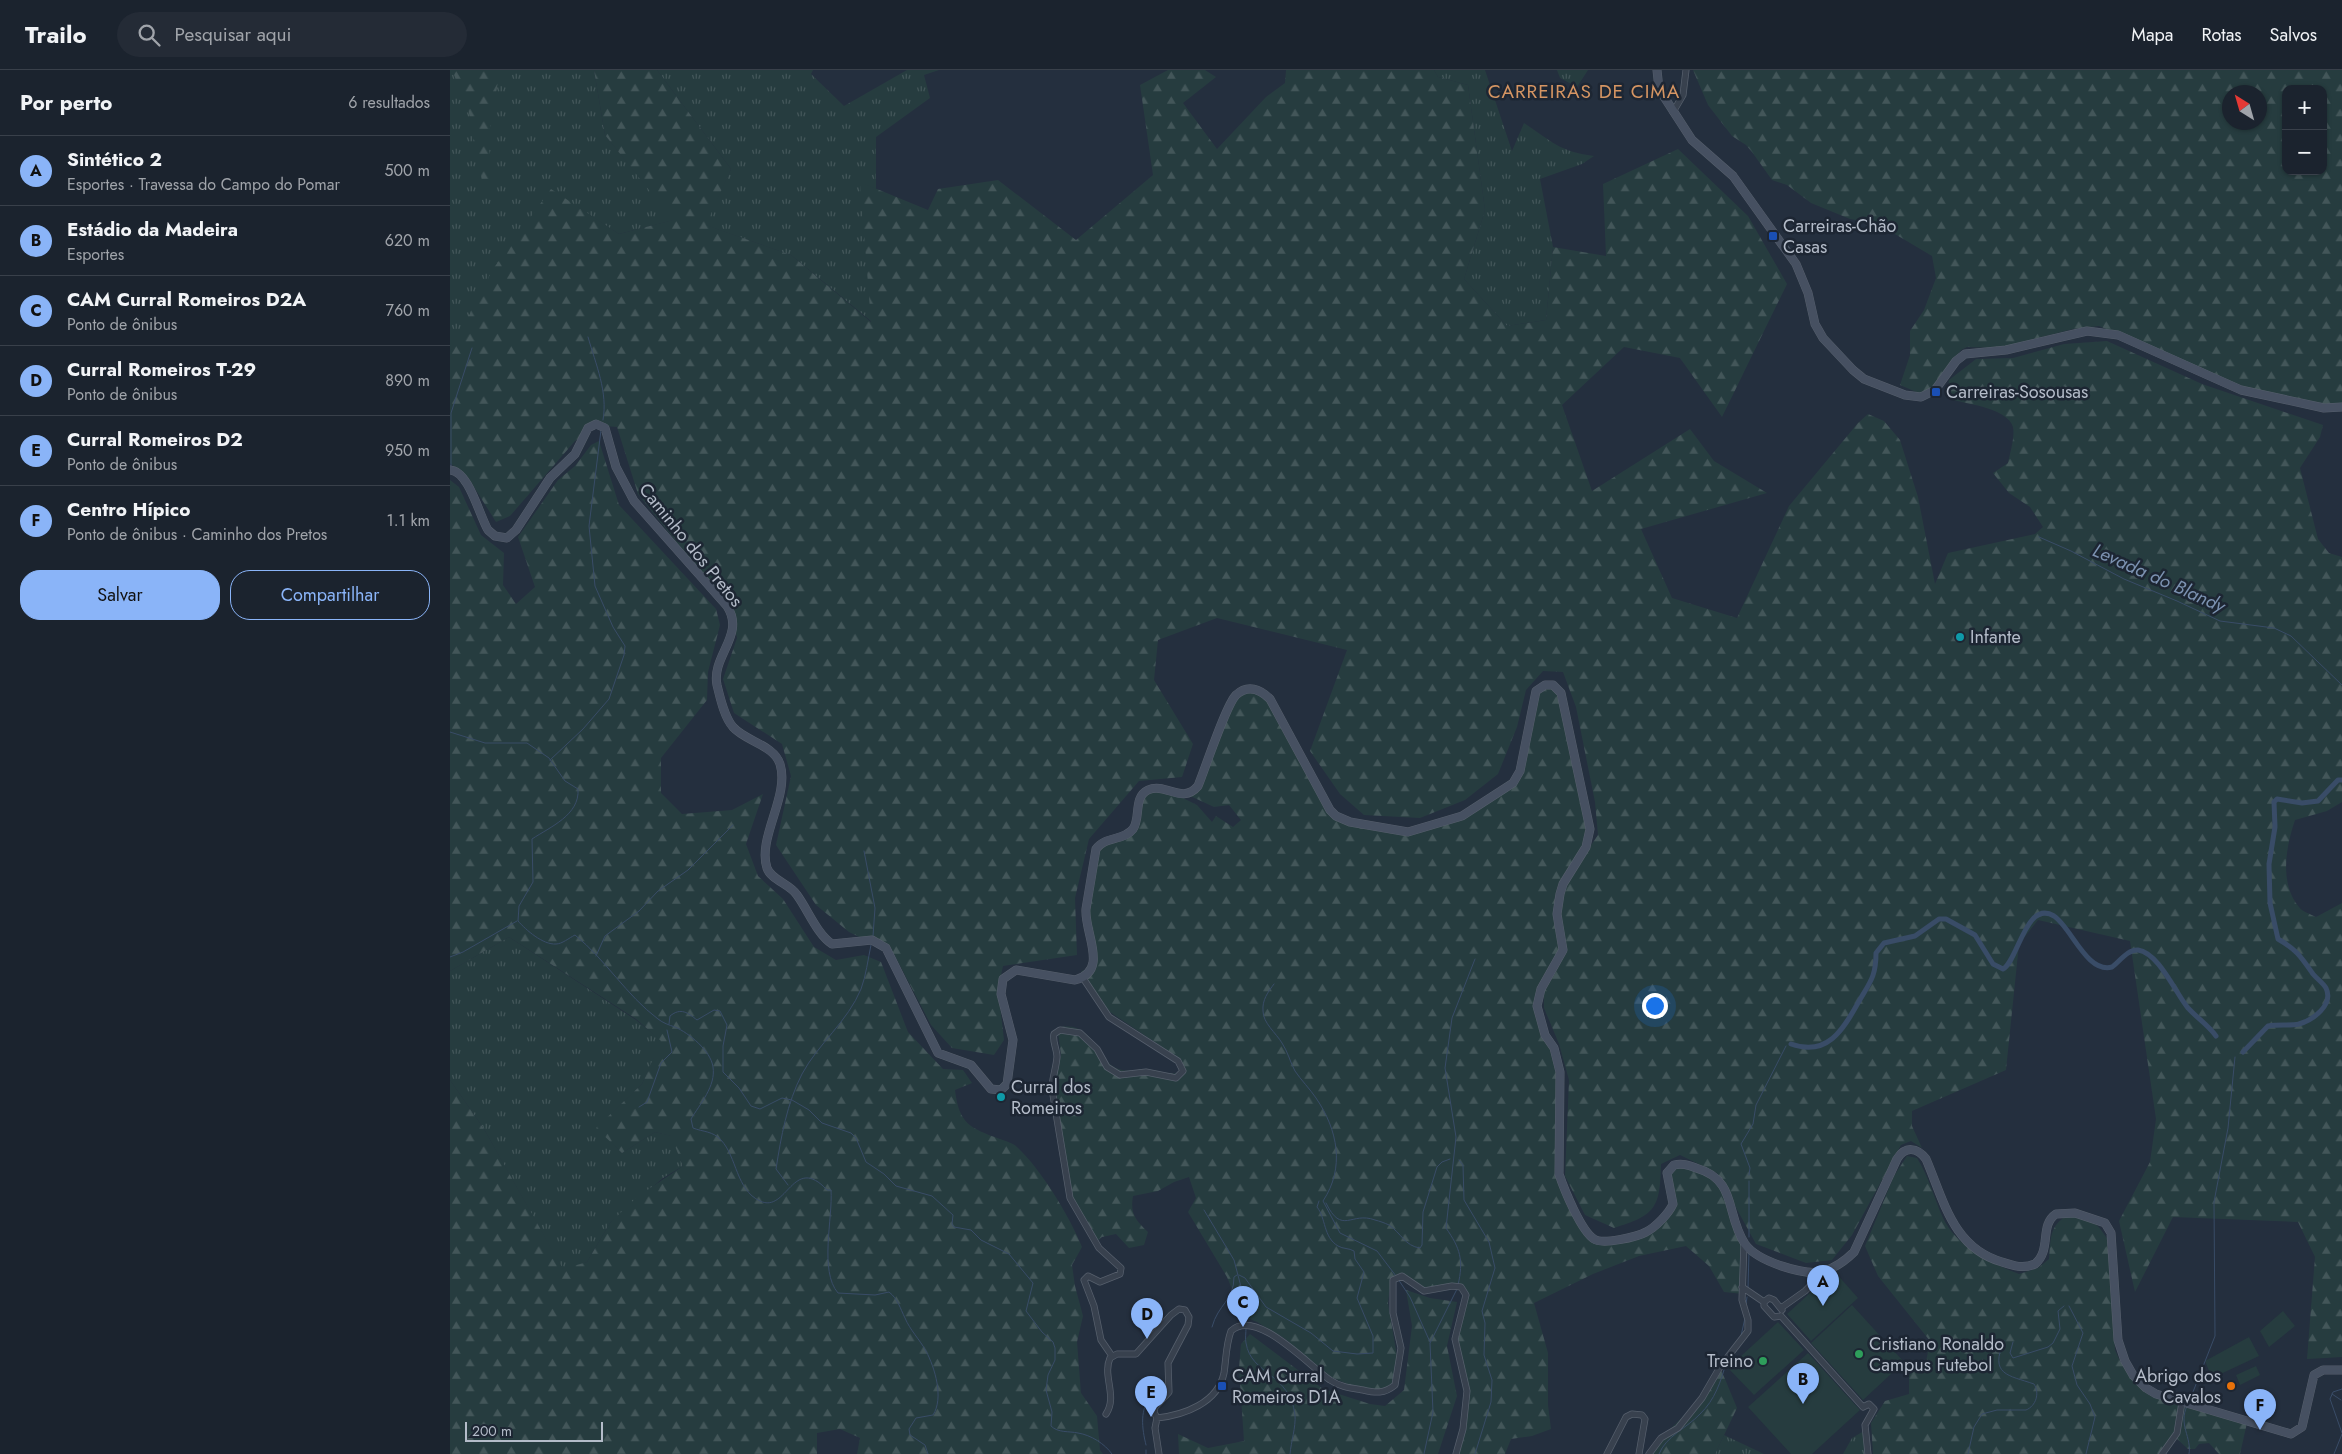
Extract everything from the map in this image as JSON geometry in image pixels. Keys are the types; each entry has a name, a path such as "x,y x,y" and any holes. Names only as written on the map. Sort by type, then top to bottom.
{"main road":[{"path":"1657,70 1659,89 1692,140 1733,176 1790,254 1804,280 1815,324 1823,338 1864,379 1905,395 1921,397 1935,390 1956,361 1965,354 2006,350 2098,331 2118,335 2241,390 2315,407 2331,409 2342,407"},
{"name":"Caminho dos Pretos","path":"450,470 456,470 465,479 488,530 500,538 507,538 516,530 550,478 570,460 588,428 596,424 605,428 616,467 634,501 727,606 732,616 733,633 716,675 727,717 739,733 774,754 781,769 782,784 769,834 767,867 773,876 797,894 828,941 837,945 872,940 886,948 938,1053 971,1064 991,1089 1001,1090 1007,1084 1013,1040 1001,994 1003,980 1016,970 1067,979 1083,978"},
{"path":"1083,978 1094,963 1085,917 1098,846 1132,831 1135,825 1140,797 1147,791 1160,789 1184,795 1194,792 1230,706 1237,695 1244,690 1260,690 1270,699 1322,798 1336,816 1350,822 1408,832 1462,816 1513,783 1520,771 1536,691 1545,685 1553,685 1561,693 1590,829 1586,847 1563,884 1560,894 1557,914 1563,950 1541,989 1537,1006 1545,1035 1554,1048 1560,1072 1559,1162 1562,1185 1590,1236 1598,1242 1605,1241 1638,1235 1656,1224 1672,1204 1668,1173 1674,1166 1684,1164 1706,1170 1720,1180 1744,1242 1756,1255 1769,1261 1810,1272 1825,1271 1842,1262 1854,1252 1900,1155 1908,1149 1918,1150 1926,1159 1948,1216 1957,1231 1973,1248 1996,1260 2019,1267 2035,1264 2045,1251 2049,1222 2056,1214 2075,1213 2105,1223 2111,1233 2118,1340 2124,1361 2133,1375 2149,1390 2182,1402 2294,1433 2303,1424 2314,1374 2323,1370 2342,1370"}],"street":[{"path":"1673,112 1683,95 1686,70"},
{"path":"1083,978 1110,1017 1178,1061 1183,1071 1176,1078 1146,1072 1120,1075 1107,1068 1097,1049 1080,1033 1060,1030 1054,1034 1057,1058 1052,1089 1070,1198 1099,1248 1121,1268 1120,1274 1100,1282 1088,1276 1084,1280 1094,1306 1101,1340 1112,1356"},
{"path":"1649,1454 1661,1438 1678,1428 1702,1398 1720,1368 1746,1336 1748,1320 1742,1300 1744,1242"},
{"path":"1825,1271 1805,1291 1781,1308 1780,1316 1863,1407"},
{"path":"1157,1418 1192,1408 1211,1397 1224,1375 1231,1331 1245,1324 1285,1342 1319,1372 1337,1384 1383,1392 1395,1385 1400,1359 1399,1336 1392,1305 1396,1278 1404,1276 1424,1291 1461,1288 1466,1295 1455,1340 1467,1390 1463,1429 1456,1454"},
{"path":"1742,1287 1764,1302 1764,1306 1774,1317 1780,1316"},
{"path":"1764,1302 1770,1298 1781,1308"},
{"path":"1112,1356 1136,1354 1171,1315 1179,1309 1185,1310 1188,1314 1189,1322 1168,1364 1167,1374 1170,1386 1168,1396 1155,1408 1154,1414 1157,1418 1155,1428 1159,1454"},
{"path":"1106,1414 1112,1404 1108,1365 1112,1356"},
{"path":"2162,1454 2177,1431 2182,1402"},
{"path":"1863,1407 1867,1404 1873,1407 1874,1412 1868,1416 1864,1430 1868,1454"},
{"path":"1863,1407 1862,1413 1868,1416"},
{"path":"1606,1454 1626,1417 1636,1413 1642,1415 1645,1419 1639,1454"}],"green space":[{"path":"450,70 594,70 605,135 674,220 619,234 551,190 450,352"},
{"path":"452,70 500,70 488,139 493,183 482,181 468,108"},
{"path":"594,70 657,70 731,169 706,225 791,255 871,322 860,182 928,210 938,189 998,180 1076,240 1153,175 1140,85 1168,70 1205,70 1216,77 1183,103 1217,149 1266,97 1285,83 1286,70 1434,70 1438,77 1468,85 1485,210 1464,279 1507,326 1546,320 1553,247 1606,256 1603,184 1678,149 1748,216 1787,284 1722,417 1680,358 1624,347 1562,405 1592,491 1690,429 1714,461 1767,493 1641,529 1672,598 1737,618 1789,506 1858,423 1868,414 1884,421 1900,440 1918,497 1935,584 1948,553 2035,534 2043,527 2030,507 2009,493 1993,473 2008,463 2013,436 2013,427 2010,421 1987,408 1953,400 1948,391 1949,380 1976,359 2013,358 2064,344 2107,341 2202,384 2323,425 2320,437 2300,468 2318,539 2329,553 2342,557 2342,802 2327,811 2295,820 2289,842 2286,865 2289,887 2302,910 2316,917 2342,903 2342,1357 2307,1359 2315,1257 2298,1222 2173,1217 2135,1292 2119,1221 2150,1162 2156,1119 2130,941 2038,920 2019,944 2006,1070 1912,1111 1912,1126 1922,1148 1911,1141 1901,1145 1852,1235 1832,1260 1806,1263 1756,1244 1717,1173 1680,1155 1661,1164 1657,1200 1647,1214 1614,1228 1585,1215 1565,1176 1569,1080 1559,1044 1544,1008 1544,985 1537,1006 1558,1060 1563,1185 1581,1220 1598,1241 1639,1235 1671,1207 1668,1180 1674,1165 1706,1171 1724,1188 1741,1229 1743,1294 1724,1292 1709,1266 1686,1246 1639,1256 1593,1274 1534,1303 1548,1353 1548,1405 1551,1429 1532,1436 1511,1439 1505,1454 1456,1454 1467,1391 1455,1339 1466,1295 1461,1287 1424,1291 1406,1278 1391,1279 1388,1303 1397,1356 1392,1384 1381,1391 1352,1386 1331,1377 1284,1338 1243,1316 1227,1277 1188,1212 1196,1198 1189,1177 1174,1182 1158,1191 1133,1196 1132,1207 1134,1216 1148,1232 1144,1245 1129,1248 1116,1234 1102,1237 1097,1241 1070,1194 1052,1086 1061,1055 1058,1033 1061,1027 1072,1027 1088,1035 1109,1063 1121,1070 1148,1069 1165,1073 1183,1071 1177,1057 1110,1012 1081,971 1091,969 1094,963 1085,917 1096,849 1126,835 1137,818 1147,791 1171,792 1197,805 1212,822 1216,816 1233,827 1241,820 1229,805 1214,807 1188,795 1198,786 1234,699 1251,688 1270,699 1323,798 1343,820 1390,830 1425,829 1462,816 1517,778 1534,697 1545,685 1561,693 1590,829 1564,885 1598,835 1595,802 1576,707 1563,672 1543,671 1526,690 1517,727 1498,774 1465,800 1420,818 1364,815 1340,794 1310,751 1347,650 1217,618 1158,640 1154,680 1193,744 1182,777 1139,781 1089,839 1075,898 1077,955 1003,966 998,988 1004,1040 994,1055 952,1048 931,1025 894,954 849,932 816,905 776,845 791,776 782,744 734,713 723,679 737,638 730,605 638,494 617,427 594,425 575,441 510,516 496,522 469,479 450,463 450,352 493,269 551,189 619,234 673,220 605,135"},
{"path":"657,70 813,70 811,74 844,106 907,70 939,70 924,75 930,98 876,137 876,189 861,183 872,322 791,255 705,225 731,169"},
{"path":"1434,70 1485,70 1512,151 1524,123 1564,148 1594,156 1582,164 1540,179 1553,247 1546,320 1507,326 1464,279 1485,210 1468,85 1438,77"},
{"path":"1557,70 1588,70 1577,87 1560,78"},
{"path":"1693,70 2342,70 2342,404 2329,406 2245,387 2099,326 2073,329 1999,348 1967,347 1961,350 1933,389 1921,394 1900,385 1910,355 1910,331 1924,310 1936,278 1932,256 1878,224 1850,219 1811,203 1787,185 1772,180 1746,145 1732,136 1708,105"},
{"path":"599,441 619,505 716,609 720,625 708,672 707,700 661,758 661,793 682,814 732,810 763,794 746,844 758,876 783,899 814,947 836,960 864,955 881,962 908,1032 943,1069 963,1070 972,1083 955,1090 963,1118 974,1128 1015,1146 1026,1156 1045,1180 1082,1247 1072,1265 1083,1316 1077,1342 1081,1393 1097,1416 1100,1450 1103,1454 857,1454 860,1438 840,1429 817,1433 817,1454 450,1454 450,1080 484,1129 563,1269 587,1262 610,1223 637,1197 683,1166 671,1136 655,1132 622,1153 596,1128 642,1084 661,1041 636,1019 509,937 450,971 450,480 459,487 481,535 504,553 503,585 516,604 535,587 518,537 558,480 575,466 591,445"},
{"path":"509,937 636,1020 662,1041 642,1084 597,1128 622,1153 655,1132 672,1136 683,1166 663,1178 610,1223 587,1262 563,1270 484,1129 450,1080 450,971"},
{"path":"1907,1156 1917,1158 1943,1218 1957,1237 1966,1246 1986,1259 2019,1274 2038,1268 2049,1259 2052,1233 2062,1219 2068,1215 2093,1222 2110,1243 2115,1350 2120,1361 2142,1386 2247,1423 2240,1454 2219,1454 2209,1443 2199,1444 2195,1449 2188,1449 2175,1437 2159,1454 1873,1454 1871,1423 1885,1401 1909,1394 1909,1375 1926,1362 1930,1341 1878,1276 1865,1246 1894,1176"},
{"path":"1834,1271 1858,1298 1811,1341 1787,1314"},
{"path":"1406,1290 1430,1298 1457,1302 1447,1346 1457,1396 1438,1454 1179,1454 1178,1434 1208,1448 1244,1441 1239,1368 1241,1344 1250,1334 1323,1389 1370,1404 1385,1406 1404,1390 1412,1326"},
{"name":"Cristiano Ronaldo Campus Futebol","path":"1852,1305 1904,1362 1863,1400 1811,1343"},
{"path":"2283,1311 2295,1326 2269,1347 2260,1331"},
{"name":"Treino","path":"1778,1322 1804,1350 1754,1395 1728,1368"},
{"path":"2249,1337 2259,1356 2212,1378 2205,1361"},
{"path":"1808,1353 1860,1410 1812,1454 1791,1454 1748,1407"},
{"path":"2256,1366 2260,1375 2240,1385 2236,1375"},
{"path":"1720,1367 1737,1408 1715,1454 1649,1454 1661,1438 1702,1398"},
{"path":"1864,1431 1868,1454 1843,1454 1852,1438"},
{"path":"1724,1435 1764,1454 1715,1454"}],"waterway":[{"path":"588,337 603,389 603,420"},
{"path":"451,467 451,413 472,348"},
{"path":"550,760 583,729 609,699 624,655 625,646 613,627 595,586 589,526 601,430"},
{"name":"Levada do Blandy","path":"2039,537 2071,551 2124,579 2220,621 2274,628 2291,636 2342,685"},
{"path":"450,732 485,743 527,743 549,758 565,781 578,789 577,798 569,813 555,825 532,839 533,882 519,906 518,921 535,936 551,944 561,943 575,935 597,955 647,1010 662,1022 687,1034 704,1049 711,1061 713,1074 710,1088 691,1119 693,1128 711,1133 721,1140 730,1155 741,1181 752,1196 760,1201 769,1203 777,1200 791,1186 806,1178 815,1180 827,1190 831,1190 828,1258 832,1283 838,1293 875,1295 889,1292 897,1301 910,1327 926,1351 935,1374 938,1400 933,1415 916,1418 909,1429 910,1435 925,1445 928,1454"},
{"path":"2243,1052 2268,1026 2295,1025 2305,1022 2325,1006 2328,994 2325,986 2298,954 2278,939 2270,903 2269,864 2275,827 2274,802 2277,799 2302,803 2318,801 2338,780 2342,780"},
{"path":"596,956 605,936 639,911 658,891 688,870 733,825"},
{"path":"864,851 875,908 873,936"},
{"path":"1791,1044 1815,1047 1824,1044 1840,1031 1869,984 1875,968 1876,953 1884,943 1915,936 1939,919 1946,919 1975,935 1993,964 2003,969 2008,964 2030,923 2036,916 2044,913 2054,916 2087,957 2095,964 2103,967 2112,967 2134,950 2146,953 2153,958 2183,1002 2216,1036"},
{"path":"450,957 463,952 517,921"},
{"path":"788,1185 776,1169 788,1108 802,1074 816,1053 849,1012 855,1001 864,979 871,945"},
{"path":"1458,1285 1461,1268 1460,1255 1455,1242 1446,1228 1456,1137 1445,1068 1452,1018 1475,959"},
{"path":"1274,984 1263,1003 1265,1020 1284,1046 1295,1071 1324,1110 1334,1136 1336,1149 1334,1175 1323,1201 1340,1233 1377,1251 1396,1276"},
{"path":"669,1024 670,1016 681,1011 697,1020 714,1010 720,1011 727,1025 723,1046 723,1072 739,1088 751,1106 760,1109 782,1098 792,1100 809,1110 822,1123 851,1133 856,1138 866,1162 884,1174 896,1186 932,1196 953,1215 952,1224 954,1227 971,1230 981,1240 1009,1254 1033,1283 1026,1311 1042,1332 1053,1342 1055,1348 1055,1360 1048,1375 1046,1390 1052,1412 1051,1426 1060,1431 1075,1432 1093,1438 1112,1454"},
{"path":"639,1107 647,1102 661,1063 672,1052 667,1030"},
{"path":"1749,1175 1750,1168 1741,1144 1753,1124 1756,1105 1786,1046"},
{"path":"2191,1397 2215,1336 2214,1202 2228,1128 2235,1057"},
{"path":"1326,1203 1332,1213 1342,1221 1367,1218 1382,1222 1393,1228 1411,1245 1420,1248 1422,1245 1423,1212 1437,1167 1442,1162 1450,1159"},
{"path":"1459,1160 1463,1165 1464,1200 1489,1242 1495,1268 1482,1311 1485,1323 1484,1355 1492,1380 1491,1402 1475,1454"},
{"path":"1749,1181 1749,1237"},
{"path":"1239,1275 1245,1278 1266,1307 1311,1333 1333,1351 1357,1354 1373,1353 1373,1336 1357,1298 1364,1272 1355,1259 1354,1251 1338,1246 1330,1238 1317,1207 1319,1201"},
{"path":"1204,1210 1234,1260 1246,1306 1246,1324"},
{"path":"1748,1288 1749,1252"},
{"path":"1212,1327 1218,1313 1229,1297 1234,1277 1237,1275"},
{"path":"1398,1279 1410,1297 1430,1342"},
{"path":"1424,1454 1433,1412 1430,1343 1457,1289"},
{"path":"1746,1304 1747,1297"},
{"path":"2013,1342 2010,1353 2013,1358 2048,1347 2053,1343 2060,1329 2058,1311 2064,1306"},
{"path":"2069,1306 2083,1333 2072,1366 2077,1385 2090,1404 2095,1417 2086,1454"},
{"path":"1741,1336 1745,1318"},
{"path":"1246,1328 1249,1354 1262,1369 1279,1382 1292,1401 1295,1420 1290,1454"},
{"path":"1968,1454 1974,1427 1982,1414 1997,1410 2026,1410 2032,1406 2036,1399 2037,1391 2034,1384 2009,1375 2000,1367 2000,1352 2004,1341"},
{"path":"1659,1454 1667,1442 1695,1419 1710,1403 1720,1383 1726,1363"},
{"path":"2342,1389 2333,1392 2330,1399 2342,1433"},
{"path":"2332,1394 2341,1400"},
{"path":"1146,1445 1143,1432 1143,1412 1152,1395"},
{"path":"2187,1406 2184,1425 2189,1442 2189,1454"},
{"path":"2334,1454 2342,1434"}],"place":[{"name":"Carreiras-Chão Casas","path":"1773,236"},
{"name":"Carreiras-Sosousas","path":"1936,392"},
{"name":"Infante","path":"1960,637"},
{"name":"Curral dos Romeiros","path":"1001,1097"},
{"name":"Sintético 2","path":"1823,1306"},
{"name":"CAM Curral Romeiros D2A","path":"1243,1327"},
{"name":"Curral Romeiros T-29","path":"1147,1339"},
{"name":"Cristiano Ronaldo Campus Futebol","path":"1859,1354"},
{"name":"Treino","path":"1763,1361"},
{"name":"CAM Curral Romeiros D1A","path":"1222,1386"},
{"name":"Abrigo dos Cavalos","path":"2231,1386"},
{"name":"Estádio da Madeira","path":"1803,1404"},
{"name":"Curral Romeiros D2","path":"1151,1417"},
{"name":"Centro Hípico","path":"2260,1430"}],"district":[{"name":"CARREIRAS DE CIMA","path":"1584,91"}]}
